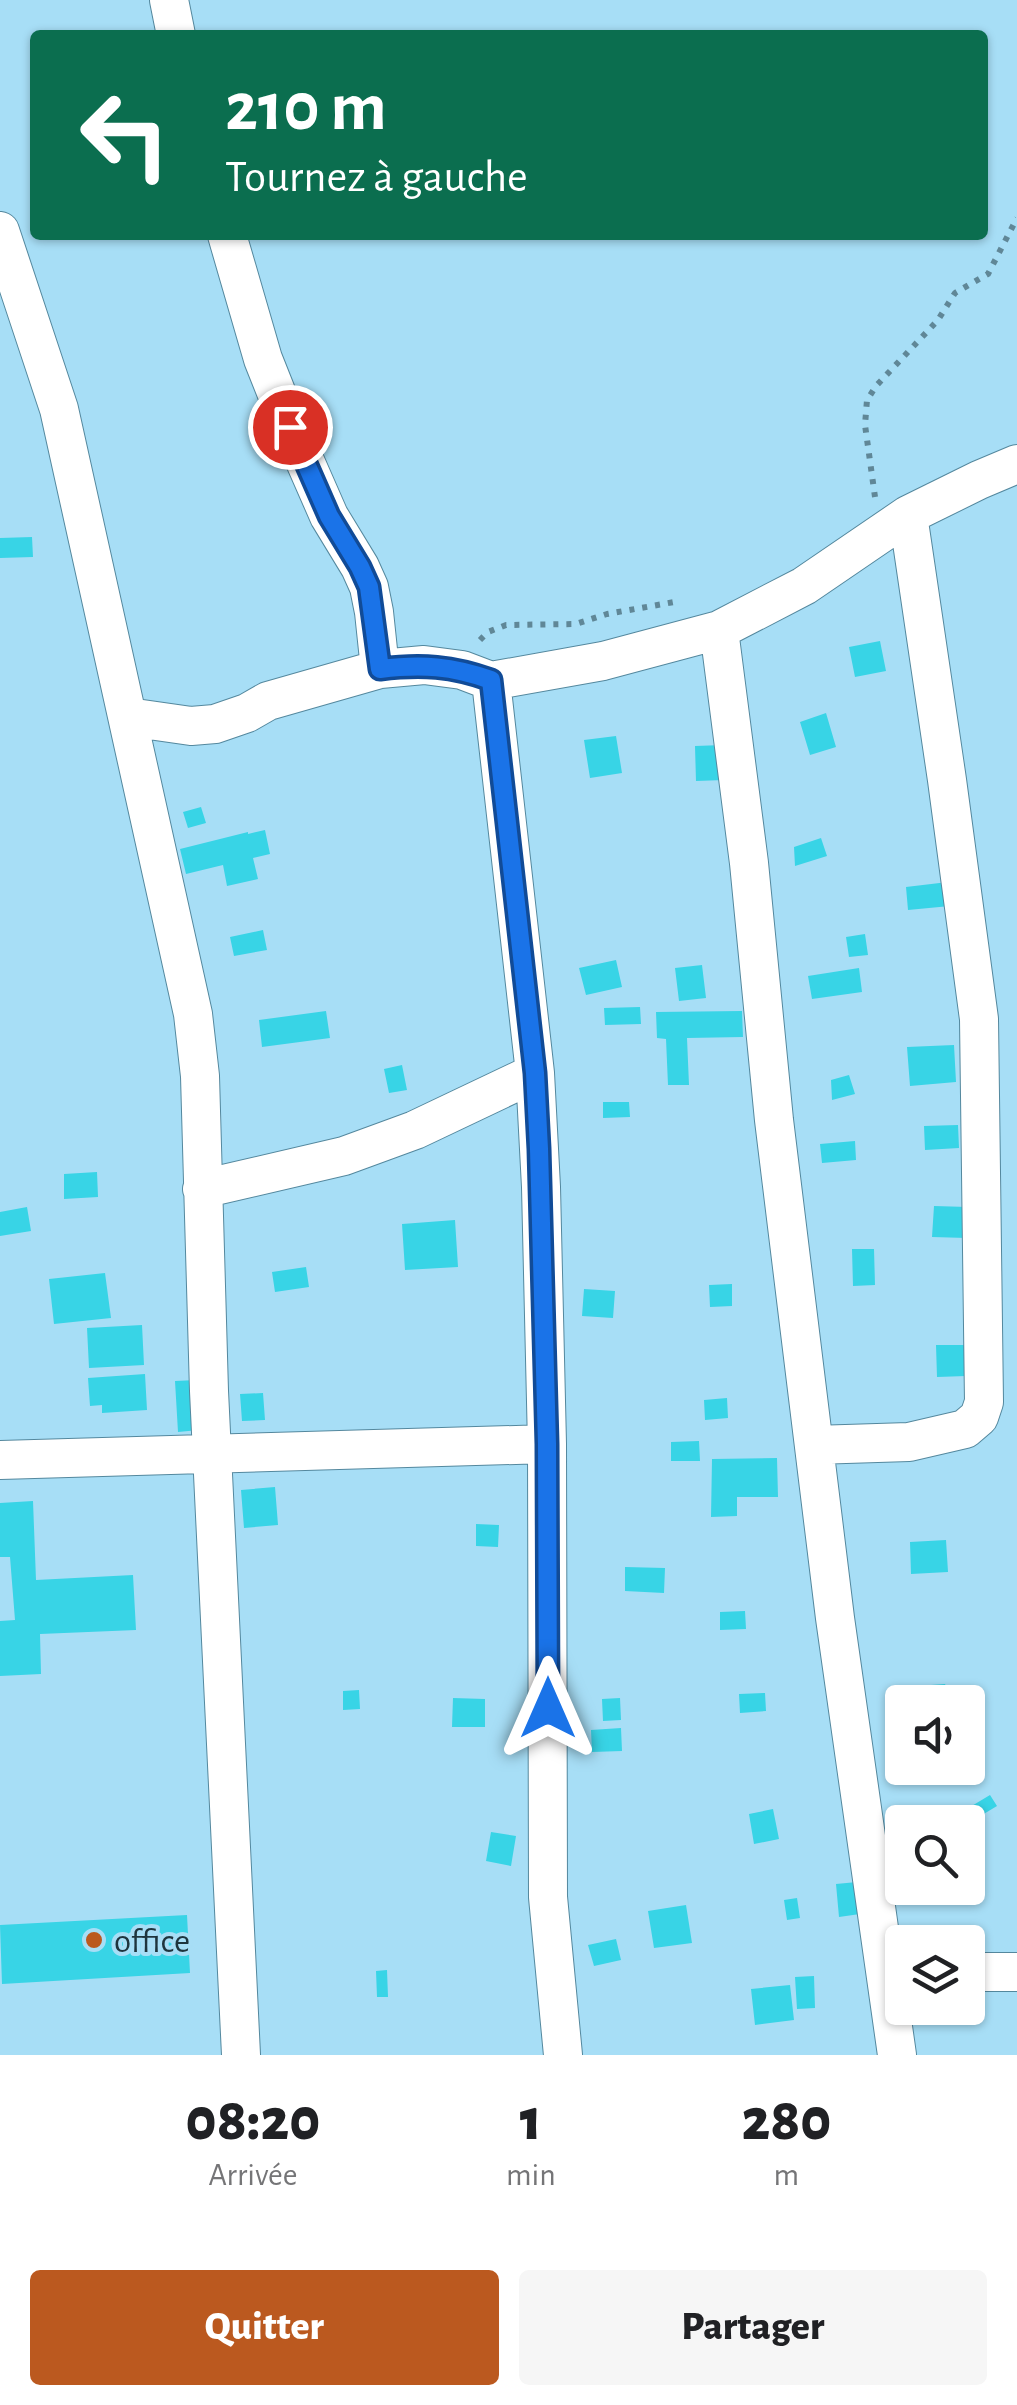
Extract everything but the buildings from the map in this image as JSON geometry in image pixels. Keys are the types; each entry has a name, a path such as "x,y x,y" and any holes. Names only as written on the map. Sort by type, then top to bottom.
{"street":[{"path":"169,0 175,30"},
{"path":"0,231 60,408 193,1014 200,1076 211,1452 241,2055"},
{"path":"228,240 263,359 290,427 329,516 369,587 380,669"},
{"path":"128,718 191,726 214,724 247,713 268,700 380,669 424,665 476,675 603,661 719,630 804,586 892,510 1017,464"},
{"path":"814,1445 909,1442 964,1429 979,1417 984,1402 979,1020 948,780 892,510"},
{"path":"719,630 750,863 774,1120 835,1618 886,1925"},
{"path":"476,675 535,1073 547,1444 548,1897 563,2055"},
{"path":"202,1189 344,1156 415,1130 535,1073"},
{"path":"0,1460 547,1444"},
{"path":"985,1972 1017,1972"},
{"path":"896,2025 897,2055"}],"path":[{"path":"892,510 876,491 866,425 867,400 938,320 955,292 988,274 1017,218"},
{"path":"476,675 472,647 488,632 506,625 576,624 607,614 690,600"}],"place":[{"name":"office","path":"94,1940"}],"route":[{"path":"290,427 329,516 369,587 380,669 424,665 462,670 491,680 535,1073 547,1444 548,1708"}]}
